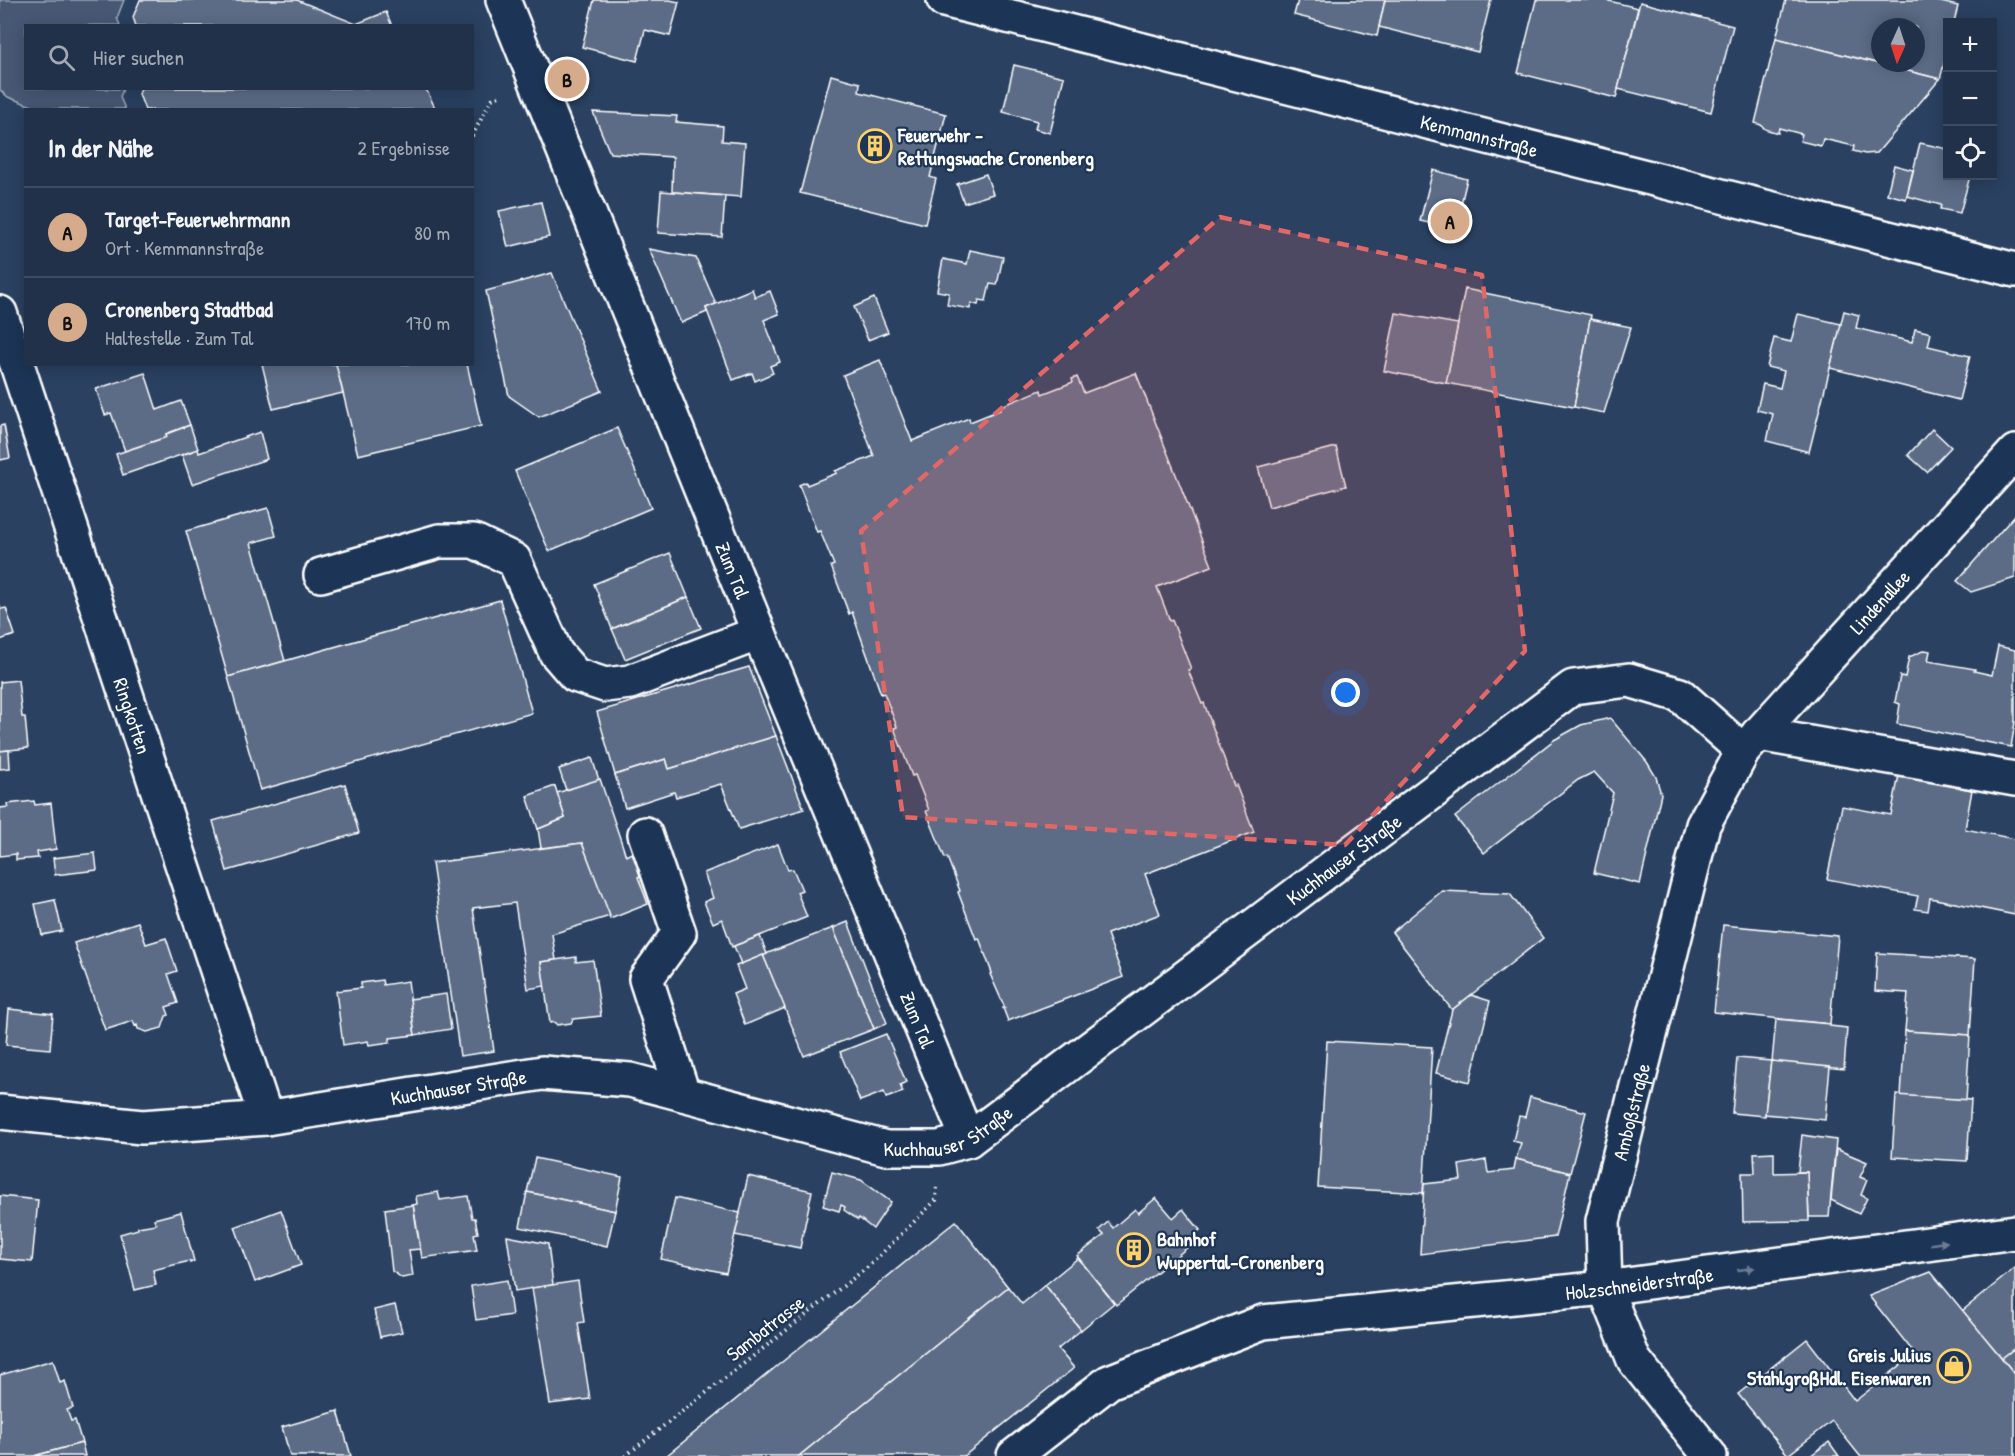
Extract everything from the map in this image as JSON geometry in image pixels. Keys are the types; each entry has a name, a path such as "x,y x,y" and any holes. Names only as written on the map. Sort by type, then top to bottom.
{"street":[{"name":"Zum Tal","path":"503,0 759,633 968,1140"},
{"name":"Kemmannstraße","path":"944,0 2015,270"},
{"name":"Ringkotten","path":"0,313 266,1118"},
{"name":"Lindenallee","path":"1750,743 2015,452"},
{"path":"321,575 440,541 474,541 514,560 556,653 574,675 605,685 630,682 759,633"},
{"name":"Kuchhauser Straße","path":"0,1113 142,1127 266,1118 542,1073 630,1080 886,1148 939,1148 968,1140 1573,687 1629,680 1680,695 1750,743"},
{"path":"1750,743 2015,779"},
{"name":"Amboßstraße","path":"1710,1456 1634,1360 1605,1288 1604,1221 1703,825 1750,743"},
{"path":"645,834 679,933 646,979 683,1094"},
{"name":"Holzschneiderstraße","path":"1014,1456 1109,1382 1263,1322 1605,1288 2015,1232"}],"path":[{"path":"474,132 492,99"},
{"name":"Sambatrasse","path":"625,1456 869,1266 919,1218"}],"highlighted area":[{"path":"1220,217 1482,275 1525,651 1345,845 903,817 861,531"}],"shaded area":[{"path":"0,0 124,0 117,18 120,24 24,24 24,90 123,90 120,97 125,108 37,108 8,97 0,90"}],"building":[{"path":"140,0 297,0 356,24 135,24 133,17"},
{"path":"594,0 679,2 670,36 645,30 637,61 582,47"},
{"path":"1298,0 1385,0 1377,36 1294,15"},
{"path":"1385,0 1491,0 1478,52 1379,27"},
{"path":"1536,0 1605,0 1638,8 1616,98 1518,73"},
{"path":"1786,0 1932,0 1958,6 1955,18 1943,18 1943,68 1940,79 1912,72 1925,72 1925,18 1871,18 1871,62 1776,38"},
{"path":"1640,2 1733,26 1711,112 1618,89"},
{"path":"386,12 391,24 356,24"},
{"path":"1776,38 1871,62 1871,72 1912,72 1940,79 1877,153 1865,154 1853,151 1854,146 1823,139 1821,146 1800,141 1802,134 1779,128 1778,133 1755,123"},
{"path":"1014,65 1064,77 1050,133 1035,129 1037,121 1003,112"},
{"name":"Feuerwehr - Rettungswache Cronenberg","path":"831,75 860,83 859,92 946,114 930,177 936,179 925,224 800,193"},
{"path":"140,90 426,90 435,108 144,108 139,94"},
{"path":"593,112 677,116 676,122 723,126 722,141 745,143 741,197 672,192 673,157 610,153"},
{"path":"1920,143 1943,148 1943,180 1969,180 1960,213 1940,209 1941,205 1907,196"},
{"path":"1894,165 1913,170 1906,199 1887,194"},
{"path":"1433,170 1467,179 1455,229 1420,221"},
{"path":"986,174 993,194 964,203 957,184"},
{"path":"661,191 725,196 722,237 658,233"},
{"path":"541,202 549,237 508,247 499,211"},
{"path":"649,249 696,258 716,304 706,308 707,312 681,323"},
{"path":"970,250 1003,257 997,285 990,284 986,301 979,300 978,305 971,303 970,309 947,305 949,293 937,291 943,259 967,264"},
{"path":"552,273 602,391 539,417 509,396 486,291"},
{"path":"752,289 755,297 770,291 779,314 764,320 780,362 770,366 773,373 755,381 752,373 733,380 706,308"},
{"path":"1465,289 1591,315 1574,407 1446,383"},
{"path":"874,298 888,332 868,340 854,307"},
{"path":"1844,311 1859,315 1856,328 1912,342 1915,329 1931,333 1928,346 1970,356 1959,400 1830,368"},
{"path":"1396,313 1458,324 1446,383 1384,371"},
{"path":"1798,314 1841,324 1809,452 1767,441 1773,414 1757,410 1763,384 1780,388 1784,371 1767,367 1774,338 1791,342"},
{"path":"1590,319 1631,327 1604,413 1574,407"},
{"path":"880,360 912,441 969,418 970,422 1041,390 1042,394 1073,382 1072,379 1077,377 1084,393 1136,373 1212,566 1157,587 1254,832 1145,874 1160,914 1107,934 1123,977 1008,1021 979,938 976,939 947,857 945,858 926,811 929,810 915,775 912,776 884,693 881,694 852,612 849,614 831,566 834,565 820,531 817,532 799,485 806,482 807,485 874,456 843,375"},
{"path":"262,366 336,366 343,393 273,409"},
{"path":"336,366 467,366 481,426 358,455"},
{"path":"145,373 157,410 181,401 190,425 166,434 167,437 125,451 111,413 105,415 96,389"},
{"path":"4,425 10,458 0,460 0,426"},
{"path":"190,425 198,449 123,475 116,454 167,437 166,434"},
{"path":"617,428 651,508 549,551 515,471"},
{"path":"1932,429 1951,447 1927,472 1908,455"},
{"path":"260,432 267,459 192,484 182,455 198,449 199,453"},
{"path":"1336,447 1346,486 1269,507 1258,467"},
{"path":"268,508 276,536 251,543 285,661 228,677 186,531"},
{"path":"2015,515 2015,578 1971,592 1957,581"},
{"path":"670,553 688,597 612,629 594,584"},
{"path":"688,597 701,628 625,659 612,629"},
{"path":"500,600 532,713 260,790 228,677"},
{"path":"0,605 1,609 6,608 15,635 0,640"},
{"path":"1998,646 2015,650 2015,722 2011,747 1897,724 1900,704 1895,702 1900,676 1905,677 1909,657 1925,650 1930,651 1928,661 1975,669 1974,671 1992,675"},
{"path":"749,667 776,736 669,769 666,759 615,775 597,712"},
{"path":"18,680 28,748 0,751 0,682"},
{"path":"1610,718 1647,762 1656,777 1661,794 1640,884 1594,873 1613,793 1594,772 1578,780 1484,853 1455,817 1554,740 1581,725"},
{"path":"776,736 804,809 739,829 721,784 676,797 674,792 625,808 615,775 666,759 669,769"},
{"path":"9,750 10,768 0,769 0,751"},
{"path":"592,758 599,780 566,790 559,769"},
{"path":"1899,775 1972,790 1965,829 2015,839 2015,915 1930,898 1928,911 1915,909 1918,896 1827,879 1842,806 1891,815"},
{"path":"600,779 626,856 633,852 643,875 638,877 648,904 610,919 582,843 541,848 538,829 565,818 557,793"},
{"path":"345,784 359,833 227,871 213,821"},
{"path":"555,786 565,818 538,829 527,796"},
{"path":"34,801 35,805 51,803 56,849 37,852 38,858 16,860 16,854 0,856 0,808 8,807 7,804"},
{"path":"582,843 610,916 552,934 556,960 541,962 545,986 528,989 515,903 473,908 494,1051 460,1056 432,863"},
{"path":"778,844 788,870 793,869 802,890 797,892 807,917 732,947 722,919 713,923 704,902 713,898 704,873"},
{"path":"95,853 97,870 55,875 53,858"},
{"path":"1442,891 1510,894 1543,938 1452,1010 1392,932"},
{"path":"55,900 62,931 42,935 35,904"},
{"path":"138,922 146,944 166,938 177,971 168,974 178,1003 166,1007 169,1015 166,1016 162,1028 147,1032 138,1029 133,1021 105,1030 74,943"},
{"path":"848,922 887,1023 874,1029 833,928"},
{"path":"1723,925 1838,936 1830,1024 1714,1012"},
{"path":"833,928 874,1029 804,1056 763,955"},
{"path":"760,936 767,954 741,964 734,946"},
{"path":"1877,953 1975,959 1970,1035 1905,1031 1908,993 1875,991"},
{"path":"763,955 785,1008 745,1025 733,994 745,989 736,966"},
{"path":"576,957 576,962 593,960 601,1016 573,1019 571,1023 557,1025 554,1022 550,1023 541,962"},
{"path":"382,980 383,985 408,981 415,1035 390,1038 390,1042 369,1045 368,1041 343,1045 336,991 361,988 361,983"},
{"path":"446,994 451,1029 415,1035 410,999"},
{"path":"1471,995 1490,1001 1470,1082 1436,1073 1452,1010"},
{"path":"9,1009 53,1014 50,1049 6,1045"},
{"path":"1776,1019 1830,1024 1830,1026 1847,1028 1844,1069 1772,1062"},
{"path":"1905,1031 1970,1035 1966,1100 1901,1096"},
{"path":"886,1034 906,1082 900,1085 903,1092 886,1098 884,1092 860,1101 840,1052"},
{"path":"1327,1041 1432,1047 1423,1193 1318,1187"},
{"path":"1737,1058 1771,1061 1765,1116 1732,1113"},
{"path":"1771,1061 1830,1067 1825,1120 1765,1114"},
{"path":"1896,1095 1971,1100 1967,1161 1892,1157"},
{"path":"1530,1097 1586,1112 1570,1173 1516,1159 1521,1143 1513,1141 1519,1116 1525,1117"},
{"path":"1802,1135 1836,1140 1829,1217 1809,1217 1807,1172 1798,1172"},
{"path":"1836,1149 1867,1162 1860,1177 1867,1180 1861,1195 1867,1198 1859,1214 1831,1200"},
{"path":"1774,1152 1774,1173 1807,1172 1809,1221 1743,1222 1742,1173 1755,1173 1754,1153"},
{"path":"535,1158 622,1177 615,1211 527,1192"},
{"path":"1516,1159 1570,1173 1555,1237 1420,1254 1424,1184 1461,1180 1459,1165 1486,1160 1488,1173 1514,1170"},
{"path":"832,1172 861,1180 891,1202 873,1229 844,1210 845,1207 841,1205 839,1211 823,1206"},
{"path":"748,1176 812,1191 800,1248 735,1235"},
{"path":"438,1192 440,1200 468,1196 472,1218 475,1218 478,1233 474,1234 477,1250 422,1258 413,1205 417,1204 416,1196"},
{"path":"527,1192 615,1211 607,1246 520,1227"},
{"path":"0,1196 38,1200 32,1262 0,1259"},
{"path":"675,1198 740,1213 726,1273 661,1259"},
{"name":"Bahnhof Wuppertal-Cronenberg","path":"1156,1198 1173,1218 1183,1209 1200,1230 1189,1239 1193,1243 1116,1305 1077,1256 1104,1235 1099,1230 1108,1222 1113,1228 1135,1209 1138,1213"},
{"path":"413,1205 420,1249 409,1250 413,1276 402,1278 392,1271 385,1209"},
{"path":"281,1210 301,1265 255,1282 235,1227"},
{"path":"181,1212 194,1261 153,1270 156,1285 135,1290 120,1234 138,1229 138,1227 156,1224 154,1219"},
{"path":"956,1221 1008,1287 799,1456 666,1456"},
{"path":"507,1236 548,1244 553,1285 515,1291"},
{"path":"1078,1258 1114,1303 1081,1330 1045,1285"},
{"path":"2015,1268 2015,1348 2002,1358 1962,1311"},
{"name":"Greis Julius StahlgroßHdl. Eisenwaren","path":"1931,1272 2015,1374 2015,1456 1860,1456 1832,1421 1788,1455 1738,1394 1807,1339 1855,1401 1915,1354 1869,1296"},
{"path":"507,1280 512,1315 476,1320 471,1286"},
{"path":"578,1281 584,1322 578,1323 590,1399 550,1404 532,1288"},
{"path":"1045,1285 1081,1330 1058,1349 1074,1368 964,1456 799,1456 1008,1287 1022,1304"},
{"path":"395,1305 402,1332 380,1337 374,1310"},
{"path":"2015,1348 2015,1374 2002,1358"},
{"path":"53,1360 60,1383 65,1381 73,1408 67,1410 71,1421 75,1420 82,1443 34,1456 0,1456 0,1375"},
{"path":"338,1411 351,1456 290,1456 282,1427"},
{"path":"1829,1442 1839,1456 1810,1456"},
{"path":"82,1443 85,1456 34,1456"}],"place":[{"name":"Cronenberg Stadtbad","path":"567,79"},
{"name":"Feuerwehr - Rettungswache Cronenberg","path":"875,146"},
{"name":"Target-Feuerwehrmann","path":"1450,221"},
{"name":"Bahnhof Wuppertal-Cronenberg","path":"1134,1250"},
{"name":"Greis Julius StahlgroßHdl. Eisenwaren","path":"1954,1366"}]}
